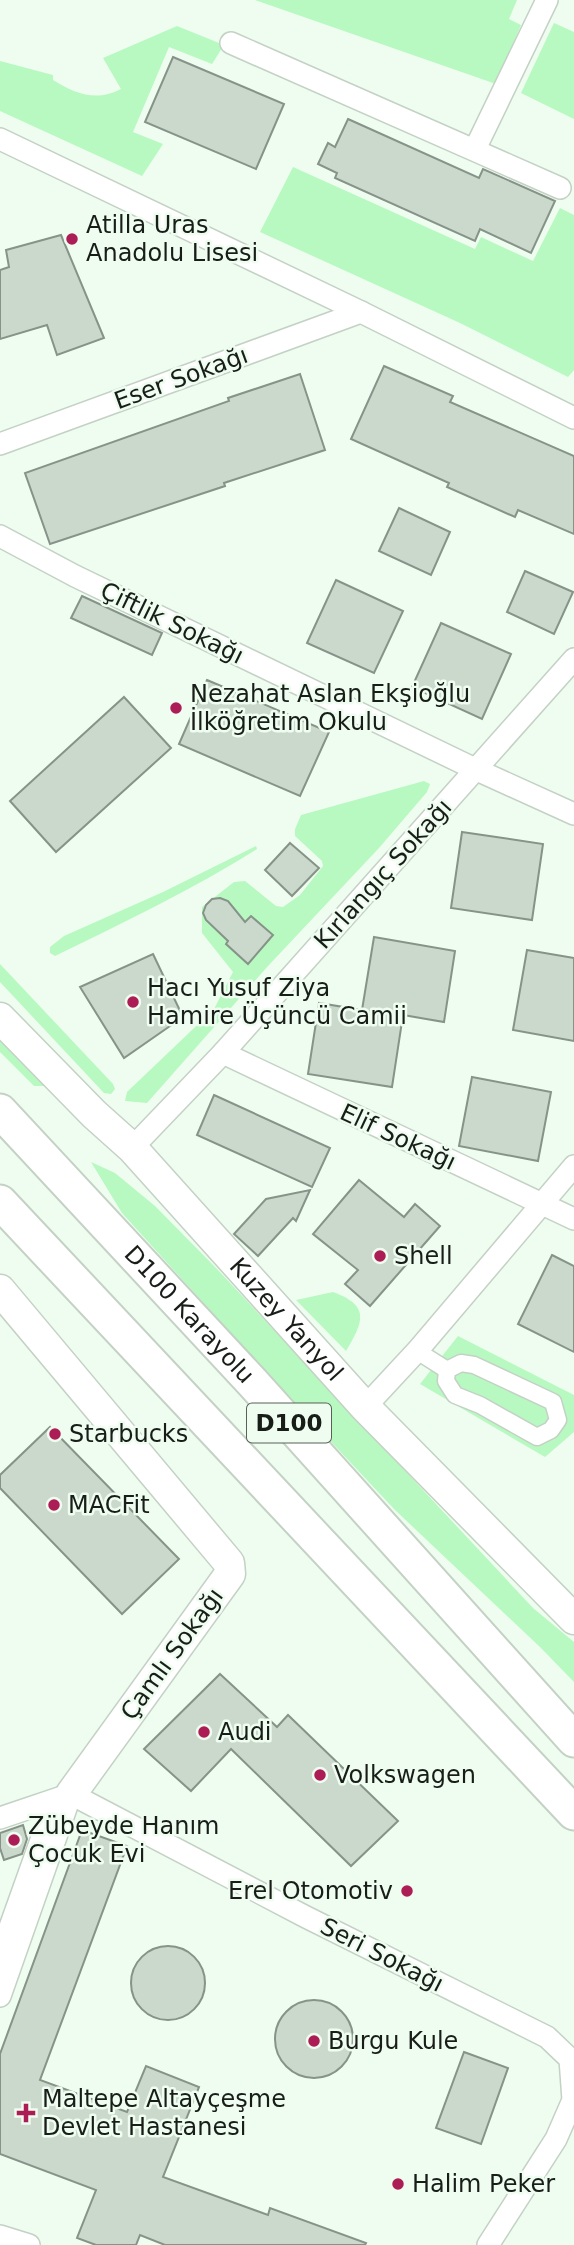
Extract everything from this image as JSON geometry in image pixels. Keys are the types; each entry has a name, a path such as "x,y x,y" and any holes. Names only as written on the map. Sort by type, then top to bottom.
{"highway":[{"name":"D100 Karayolu","path":"0,1111 253,1383 574,1740"},
{"name":"D100","path":"5,1210 574,1813"},
{"path":"521,1756 574,1840"}],"main road":[{"name":"Kuzey Yanyol","path":"0,1018 94,1114 132,1148 365,1407 574,1619"},
{"name":"Çamlı Sokağı","path":"0,1290 11,1318 229,1563 230,1568 230,1574 71,1794"}],"street":[{"path":"475,149 547,0"},
{"path":"231,43 560,188"},
{"path":"0,139 361,312 574,418"},
{"name":"Eser Sokağı","path":"0,444 361,312"},
{"name":"Çiftlik Sokağı","path":"0,536 75,576 574,814"},
{"name":"Kırlangıç Sokağı","path":"132,1148 223,1054 574,659"},
{"name":"Elif Sokağı","path":"223,1054 574,1219"},
{"path":"365,1407 417,1351 574,1166"},
{"path":"417,1351 447,1370"},
{"path":"461,1363 474,1365 553,1402 558,1420 551,1430 537,1437 455,1395 446,1381 447,1370 461,1363"},
{"path":"0,1818 71,1794"},
{"name":"Çamlı Sokağı","path":"0,1955 50,1815 71,1794"},
{"name":"Çamlı Sokağı","path":"0,1996 71,1794"},
{"name":"Seri Sokağı","path":"71,1794 356,1942 547,2037 570,2059 573,2100 556,2139 488,2245"},
{"path":"0,2236 29,2245"}],"green space":[{"path":"255,0 517,0 509,19 521,25 496,84"},
{"path":"554,23 574,32 574,119 521,93"},
{"path":"177,26 224,45 212,64 169,47 133,132 163,144 142,176 0,111 0,61 53,75 53,80 86,95 103,95 121,89 103,58"},
{"path":"293,167 475,249 481,237 533,261 560,208 574,215 574,370 568,377 460,323 260,232"},
{"path":"424,781 430,784 427,792 379,848 268,966 147,1103 125,1101 127,1092 214,1009 233,972 202,933 202,907 234,882 245,881 276,906 283,907 300,895 323,866 322,861 295,836 301,815"},
{"path":"256,846 257,849 158,905 55,956 50,953 50,947 64,936 163,892"},
{"path":"0,964 113,1084 115,1089 111,1094 104,1093 0,982"},
{"path":"0,1038 48,1086 34,1086 0,1052"},
{"path":"91,1162 115,1173 155,1206 533,1608 574,1642 574,1682 395,1510 275,1382 122,1213"},
{"path":"333,1292 353,1303 360,1316 356,1332 346,1351 296,1300"},
{"path":"458,1336 574,1395 574,1432 545,1457 420,1384"}],"building":[{"path":"173,57 284,104 256,169 145,122"},
{"path":"348,119 479,178 483,169 555,201 531,253 480,229 475,241 335,178 337,173 318,164 328,143 335,147"},
{"path":"61,235 104,338 57,355 47,325 0,339 0,270 9,267 6,250"},
{"path":"384,366 453,396 450,402 574,456 574,534 518,510 515,517 447,487 449,483 351,439"},
{"path":"300,374 325,450 50,544 25,473"},
{"path":"399,508 450,532 431,575 379,551"},
{"path":"525,571 573,592 554,634 507,612"},
{"path":"336,580 403,611 374,673 307,643"},
{"path":"82,596 162,633 152,655 71,618"},
{"path":"441,623 511,654 482,719 412,687"},
{"path":"207,680 329,732 300,796 179,744"},
{"path":"124,697 171,748 56,852 10,801"},
{"path":"462,832 543,844 532,920 451,908"},
{"path":"290,843 319,868 292,896 265,870"},
{"path":"212,899 228,901 245,922 251,916 273,935 248,964 226,944 228,941 206,920 203,913"},
{"path":"374,937 455,951 444,1022 403,1015 392,1087 308,1074 319,1003 362,1010"},
{"path":"527,950 574,958 574,1041 513,1030"},
{"name":"Hacı Yusuf Ziya Hamire Üçüncü Camii","path":"153,954 183,1017 124,1058 80,987"},
{"path":"472,1077 551,1092 538,1161 459,1146"},
{"path":"214,1095 330,1148 312,1187 197,1135"},
{"path":"359,1180 404,1217 415,1204 440,1226 370,1306 345,1284 358,1270 313,1234"},
{"path":"310,1190 296,1221 293,1218 258,1256 234,1234 266,1199"},
{"path":"552,1255 574,1266 574,1352 518,1324"},
{"path":"50,1427 179,1559 122,1614 0,1488 0,1475"},
{"path":"220,1674 277,1727 288,1715 398,1821 351,1866 231,1749 191,1791 144,1749"},
{"name":"Zübeyde Hanım Çocuk Evi","path":"23,1825 27,1839 22,1854 4,1860 0,1848 0,1833"},
{"path":"82,1830 127,1846 40,2080 127,2112 146,2066 199,2087 163,2177 268,2215 270,2208 366,2243 365,2245 165,2245 140,2235 136,2245 96,2245 77,2238 96,2190 0,2154 0,2054"},
{"path":"168,1946 182,1949 194,1957 202,1969 205,1983 202,1997 194,2009 182,2017 168,2020 154,2017 142,2009 134,1997 131,1983 134,1969 142,1957 154,1949"},
{"name":"Burgu Kule","path":"314,2000 329,2003 342,2011 350,2024 353,2039 350,2054 342,2067 329,2075 314,2078 299,2075 286,2067 278,2054 275,2039 278,2024 286,2011 299,2003"},
{"path":"464,2052 508,2068 481,2144 436,2128"}],"place":[{"name":"Atilla Uras Anadolu Lisesi","path":"72,239"},
{"name":"Nezahat Aslan Ekşioğlu İlköğretim Okulu","path":"176,708"},
{"name":"Hacı Yusuf Ziya Hamire Üçüncü Camii","path":"133,1002"},
{"name":"Shell","path":"380,1256"},
{"name":"Starbucks","path":"55,1434"},
{"name":"MACFit","path":"54,1505"},
{"name":"Audi","path":"204,1732"},
{"name":"Volkswagen","path":"320,1775"},
{"name":"Zübeyde Hanım Çocuk Evi","path":"14,1840"},
{"name":"Erel Otomotiv","path":"407,1891"},
{"name":"Burgu Kule","path":"314,2041"},
{"name":"Maltepe Altayçeşme Devlet Hastanesi","path":"26,2113"},
{"name":"Halim Peker","path":"398,2184"}]}
